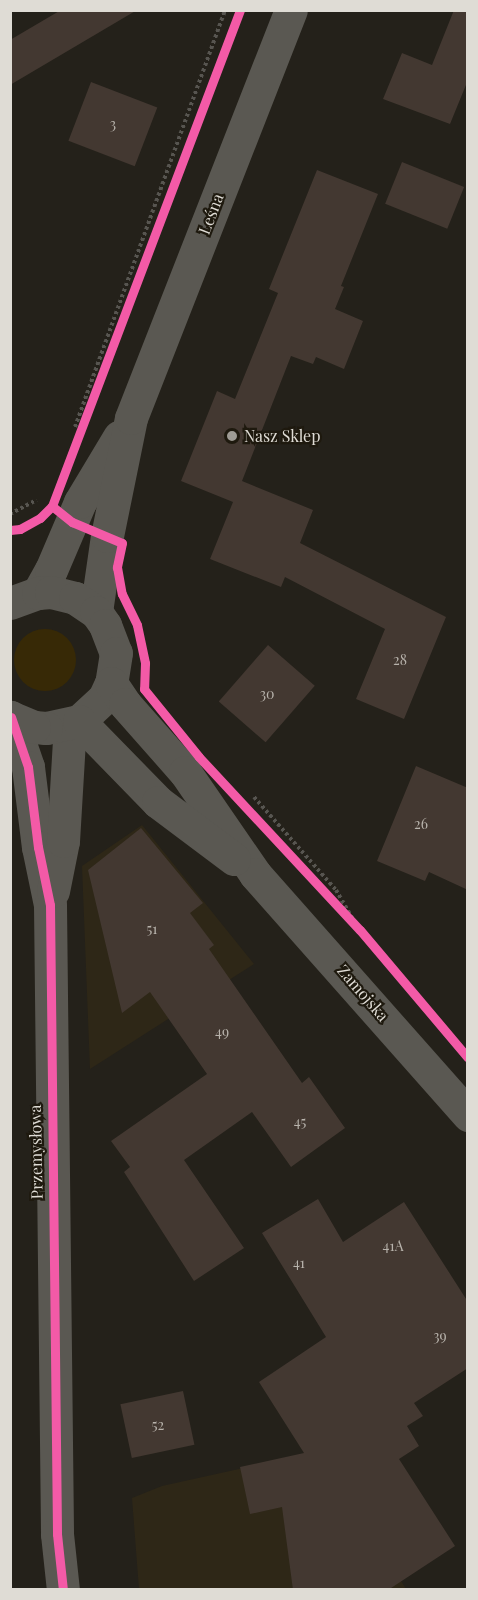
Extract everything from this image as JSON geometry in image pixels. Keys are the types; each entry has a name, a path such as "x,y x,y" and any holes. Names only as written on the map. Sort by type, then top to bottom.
{"street":[{"name":"Leśna","path":"96,612 107,536 131,418 291,10"},
{"name":"Leśna","path":"20,596 51,570 80,501 131,418"},
{"path":"11,717 34,727 46,728 74,723 93,711 111,684 116,653 112,639 96,612 75,598 57,593 20,596"},
{"name":"Zamojska","path":"111,684 125,704 185,772 255,874 468,1115"},
{"name":"Przemysłowa","path":"11,717 28,767 38,847 50,905 57,1534 63,1590"},
{"name":"Zamojska","path":"74,723 158,802 255,874"},
{"name":"Przemysłowa","path":"50,905 63,841 74,723"}],"path":[{"path":"75,437 225,10"},
{"path":"75,437 177,175"},
{"path":"249,792 336,890 360,930"},
{"path":"304,870 360,930"}],"shaded area":[{"path":"39,629 51,629 67,638 74,648 76,660 74,672 67,682 51,691 39,691 28,686 19,677 14,666 14,654 19,643 28,634"},
{"path":"142,825 254,964 90,1069 82,866"},
{"path":"329,1449 382,1551 406,1589 139,1589 132,1498 162,1486"}],"building":[{"path":"61,10 137,10 10,85 10,40"},
{"path":"454,10 468,10 468,80 450,124 383,99 402,53 432,65"},
{"path":"91,82 157,107 135,166 68,141"},
{"path":"402,162 464,187 447,229 385,204"},
{"path":"317,170 378,194 341,286 344,287 335,309 363,321 344,369 316,357 313,364 291,356 242,481 313,510 300,543 446,617 404,719 356,699 385,629 285,577 281,587 210,559 233,502 181,481 217,391 235,399 278,293 269,289"},
{"path":"268,645 315,686 266,742 219,702"},
{"path":"416,766 468,788 468,890 429,872 425,881 377,861"},
{"path":"141,828 203,903 190,913 214,945 209,949 302,1083 309,1077 345,1128 291,1167 252,1112 184,1160 244,1248 194,1281 124,1172 130,1167 111,1141 207,1074 150,992 122,1013 88,870"},
{"path":"318,1199 343,1242 404,1202 468,1302 468,1368 414,1403 423,1416 407,1426 419,1446 399,1459 455,1546 388,1590 293,1590 282,1507 250,1514 240,1467 304,1453 259,1382 326,1337 262,1233"},
{"path":"183,1391 194,1445 132,1458 120,1404"}],"cycle path":[{"path":"52,506 240,10"},
{"path":"10,530 20,529 40,518 52,506 72,522 122,543 117,567 122,594 137,625 145,663 144,689 199,757 360,930 468,1058"},
{"path":"11,717 28,767 38,847 50,905 57,1534 63,1590"}],"place":[{"name":"Nasz Sklep","path":"232,436"}]}
